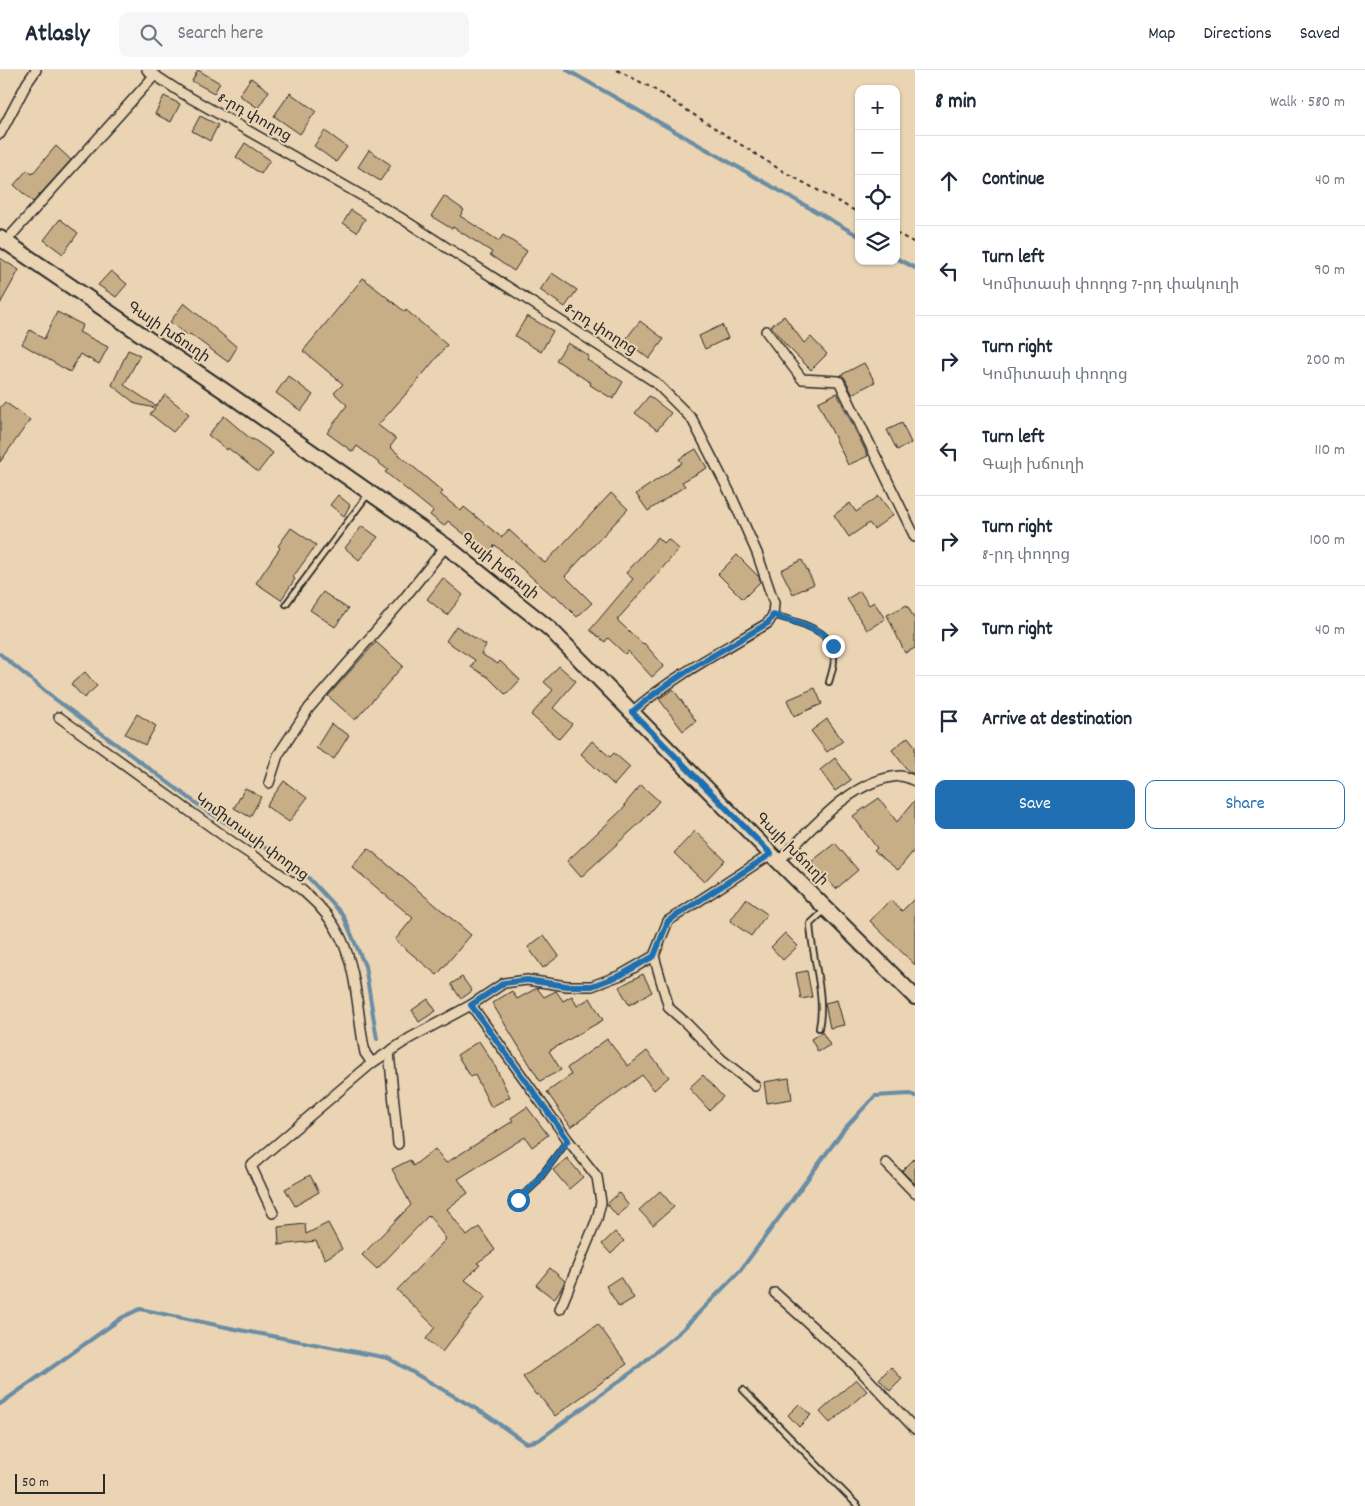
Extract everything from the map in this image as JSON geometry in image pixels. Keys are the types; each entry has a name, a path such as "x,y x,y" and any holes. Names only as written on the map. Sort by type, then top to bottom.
{"main road":[{"name":"Գայի խճուղի","path":"3,240 446,546 550,629 775,858 915,997"}],"street":[{"path":"0,134 36,70"},
{"path":"3,240 150,73"},
{"name":"8-րդ փողոց","path":"150,73 401,218 655,382 692,419 731,495 757,553 774,603 773,615"},
{"path":"766,331 802,379 838,381 915,537"},
{"path":"269,783 278,755 309,708 402,601 446,546"},
{"path":"632,712 670,683 768,623 773,615"},
{"name":"Կոմիտասի փողոց","path":"59,717 247,853 291,882 322,909 341,938 353,973 365,1053 372,1063"},
{"path":"755,1086 721,1059 669,1008 654,956 668,921 775,858 837,804 871,783 902,776 915,781"},
{"path":"273,1213 251,1166 372,1063 410,1038 471,1005 504,983 527,980 567,986 592,986 621,975 654,956"},
{"path":"471,1005 568,1140 597,1177 601,1202 597,1219 560,1308"},
{"path":"389,1052 398,1144"},
{"path":"886,1163 915,1193"},
{"path":"775,1293 856,1366 915,1429"}],"lane":[{"path":"286,604 370,492"},
{"path":"773,615 805,625 823,634 833,646 835,659 829,682"},
{"path":"819,1028 822,1015 820,988 811,944 810,924 826,909"},
{"path":"518,1200 536,1183 568,1140"},
{"path":"742,1390 858,1506"}],"path":[{"path":"617,70 652,88 779,169 855,211"},
{"path":"900,235 915,243"}],"building":[{"path":"198,70 220,83 214,93 192,81"},
{"path":"251,78 269,91 258,108 239,95"},
{"path":"290,93 316,111 300,134 274,116"},
{"path":"164,96 180,104 171,122 155,114"},
{"path":"200,116 218,125 210,141 192,131"},
{"path":"325,131 347,147 336,162 314,146"},
{"path":"245,143 270,160 261,174 236,157"},
{"path":"56,146 71,160 33,202 14,185 27,170 32,174"},
{"path":"369,150 391,165 380,181 358,167"},
{"path":"444,196 464,210 460,216 499,241 503,235 527,251 514,271 490,255 492,252 453,227 452,229 431,216"},
{"path":"351,210 365,219 357,232 343,223"},
{"path":"60,219 78,233 63,254 44,240"},
{"path":"0,258 19,270 0,304"},
{"path":"111,271 127,284 116,297 98,285"},
{"path":"552,273 577,290 565,307 540,290"},
{"path":"363,278 405,312 406,310 447,345 378,425 396,439 390,447 443,492 440,494 461,511 464,507 501,537 509,530 545,563 611,493 628,509 565,576 592,603 577,617 555,595 553,596 495,545 488,553 448,521 444,526 430,515 433,511 385,472 388,470 357,446 353,452 327,433 347,405 334,393 343,384 303,351"},
{"path":"184,303 237,347 228,362 170,322"},
{"path":"57,312 83,325 79,332 108,347 99,364 80,354 70,372 22,344 30,330 44,339"},
{"path":"527,316 553,331 541,352 515,336"},
{"path":"784,316 804,343 811,337 827,354 811,370 784,343 771,326"},
{"path":"640,321 664,339 649,359 625,340"},
{"path":"722,325 728,338 705,349 699,336"},
{"path":"568,343 589,356 587,360 623,382 613,399 556,360"},
{"path":"128,350 140,355 124,385 156,406 165,395 189,414 173,432 150,414 155,408 136,404 112,385"},
{"path":"864,363 875,382 852,394 845,378 841,375"},
{"path":"288,376 313,395 301,411 276,393"},
{"path":"837,393 868,456 848,465 818,402"},
{"path":"649,396 671,413 657,430 635,413"},
{"path":"5,402 30,420 0,462 0,408"},
{"path":"224,416 252,440 273,453 258,472 208,435"},
{"path":"902,423 911,443 897,450 887,430"},
{"path":"696,449 707,468 682,482 685,486 648,511 636,494 682,463 679,459"},
{"path":"338,495 350,505 344,516 330,505"},
{"path":"879,496 893,515 874,529 869,523 849,537 834,515 850,503 856,512"},
{"path":"362,526 378,537 359,560 345,548"},
{"path":"291,528 316,545 293,577 295,579 281,600 256,583"},
{"path":"658,537 664,543 668,539 679,549 617,620 644,643 664,666 652,677 628,651 625,654 608,638 605,642 590,630 633,579 626,573"},
{"path":"737,555 759,577 760,582 743,599 718,574"},
{"path":"802,560 814,584 793,594 781,570"},
{"path":"443,578 463,595 447,615 427,599"},
{"path":"860,591 869,605 874,602 885,619 867,630 847,599"},
{"path":"323,592 348,609 335,627 310,610"},
{"path":"907,605 915,620 915,648 905,653 887,615"},
{"path":"456,626 486,645 481,654 498,664 500,661 520,680 506,695 488,677 471,667 475,660 446,641"},
{"path":"376,642 403,666 355,720 328,696"},
{"path":"559,666 576,681 553,708 572,724 559,739 531,715 553,690 544,682"},
{"path":"85,672 97,686 84,698 71,684"},
{"path":"815,688 822,704 794,716 787,700"},
{"path":"673,689 696,721 683,731 659,699"},
{"path":"137,714 156,726 145,745 125,734"},
{"path":"827,719 843,741 827,752 811,731"},
{"path":"331,724 349,735 334,759 316,748"},
{"path":"908,737 915,746 915,774 909,772 892,750"},
{"path":"592,741 610,757 614,753 630,767 614,785 581,754"},
{"path":"835,758 851,780 835,791 820,770"},
{"path":"284,781 307,798 289,822 266,806"},
{"path":"641,785 659,801 642,821 581,877 567,861 626,806 624,805"},
{"path":"245,788 261,797 250,817 234,808"},
{"path":"879,798 897,822 915,800 915,849 898,870 874,851 877,848 853,816"},
{"path":"695,831 725,860 704,882 674,853"},
{"path":"835,843 858,870 836,889 811,862"},
{"path":"368,848 471,935 437,975 395,940 413,918 352,867"},
{"path":"915,898 915,965 870,921 890,900 902,911"},
{"path":"746,899 767,914 751,936 730,921"},
{"path":"785,933 798,946 783,960 771,947"},
{"path":"544,935 559,956 543,968 528,947"},
{"path":"807,971 812,997 801,999 796,973"},
{"path":"643,974 652,992 629,1005 619,987"},
{"path":"462,977 472,991 461,999 451,984"},
{"path":"537,988 544,997 556,991 563,1001 572,996 577,1006 590,998 603,1020 549,1051 561,1070 540,1081 492,1003 512,991 517,999"},
{"path":"428,999 436,1011 419,1022 412,1010"},
{"path":"837,1000 844,1025 830,1028 825,1003"},
{"path":"822,1032 830,1045 818,1052 811,1039"},
{"path":"607,1039 628,1066 647,1051 669,1077 654,1090 642,1075 571,1127 547,1092 571,1075 567,1068"},
{"path":"479,1041 495,1066 510,1097 491,1107 475,1075 471,1077 457,1055"},
{"path":"703,1075 723,1097 709,1110 689,1088"},
{"path":"789,1078 792,1099 767,1103 764,1082"},
{"path":"527,1107 548,1135 532,1147 525,1137 458,1179 468,1193 447,1209 467,1236 479,1227 495,1250 477,1263 480,1265 465,1280 486,1296 442,1352 426,1339 435,1327 397,1290 446,1239 429,1215 377,1269 362,1255 411,1205 392,1169 410,1160 413,1166 435,1149 446,1163 513,1121 511,1118"},
{"path":"567,1158 583,1177 569,1189 553,1170"},
{"path":"915,1158 915,1184 902,1171"},
{"path":"310,1175 319,1192 295,1206 285,1189"},
{"path":"660,1191 674,1207 653,1225 639,1210"},
{"path":"619,1193 629,1206 617,1216 607,1204"},
{"path":"328,1223 342,1249 325,1259 316,1241 279,1245 278,1227 305,1224 306,1234"},
{"path":"615,1232 624,1241 611,1254 602,1244"},
{"path":"550,1268 565,1281 554,1299 536,1285"},
{"path":"620,1277 634,1298 619,1307 606,1286"},
{"path":"598,1324 627,1364 555,1416 523,1377"},
{"path":"891,1367 902,1379 890,1391 879,1379"},
{"path":"856,1379 867,1391 830,1423 820,1412"},
{"path":"799,1404 811,1415 799,1427 788,1415"}],"waterway":[{"path":"567,70 855,234"},
{"path":"900,260 915,268"},
{"path":"0,654 55,699 204,809 303,872 343,915 365,966 377,1039"},
{"path":"0,1404 123,1317 140,1309 388,1358 485,1414 526,1443 539,1440 633,1371 682,1330 740,1271 845,1128 875,1096 910,1094 915,1096"}],"route":[{"path":"518,1200 536,1183 568,1140 471,1005 504,983 527,980 567,986 592,986 621,975 654,956 668,921 771,854 632,712 670,683 768,623 773,615 787,618 823,634 833,646"}]}
